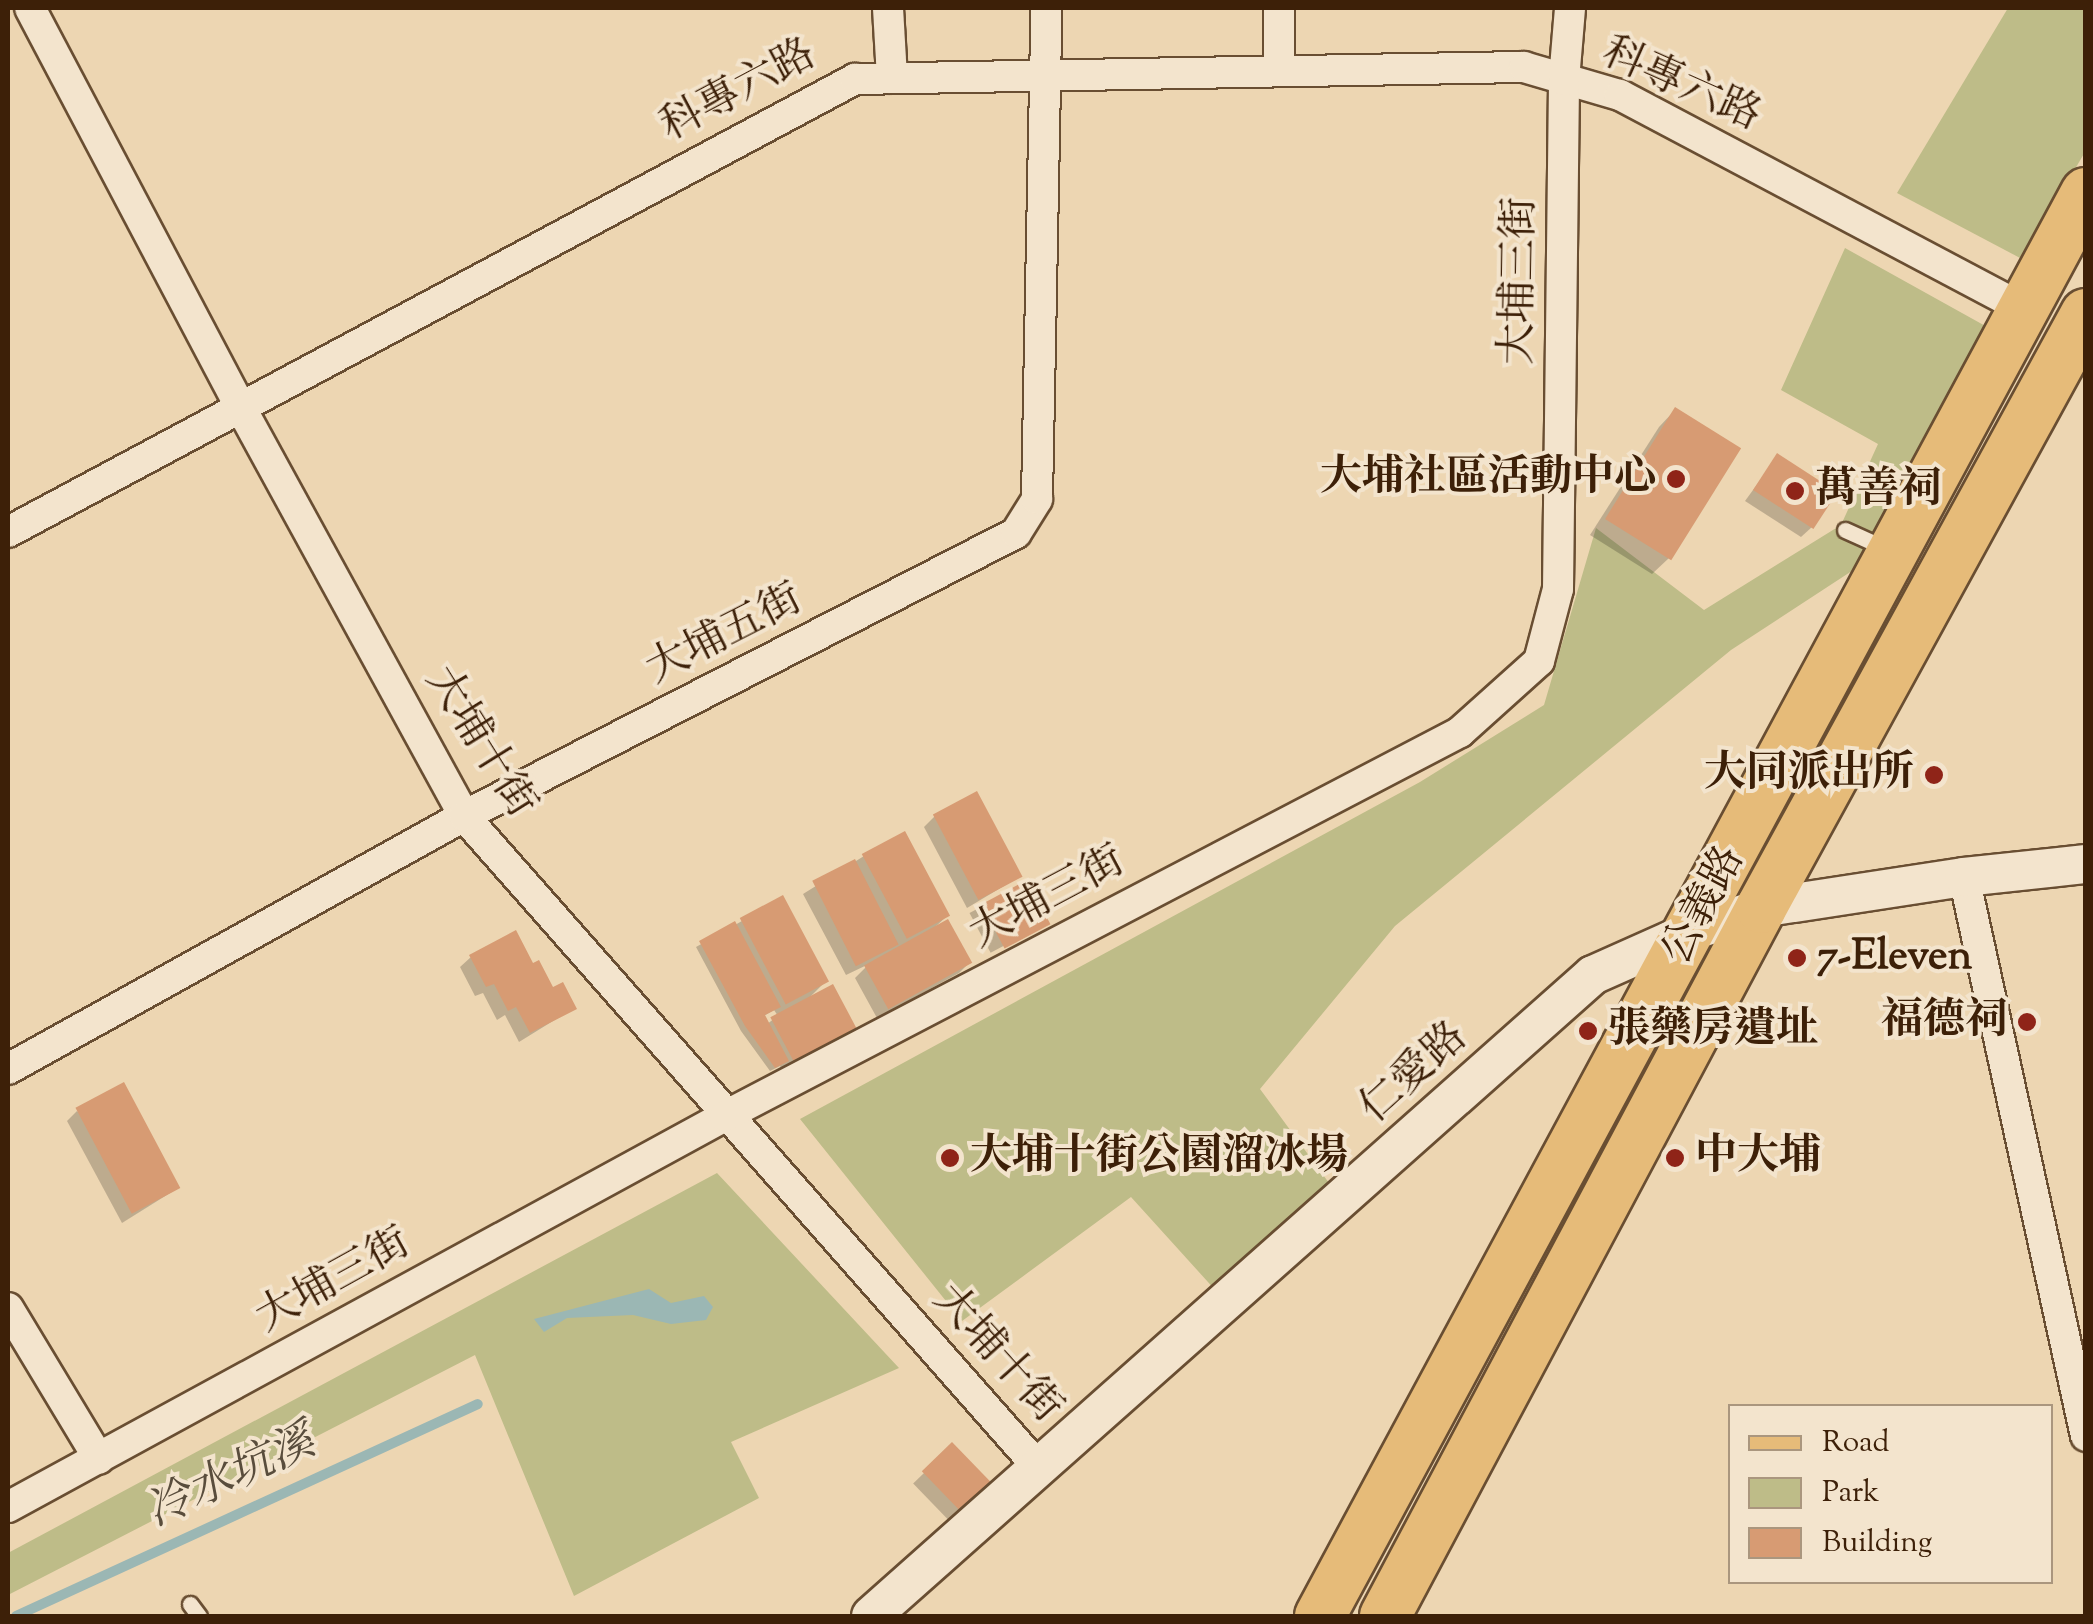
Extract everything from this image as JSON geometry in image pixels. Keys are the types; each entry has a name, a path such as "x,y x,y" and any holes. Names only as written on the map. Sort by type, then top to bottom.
{"main road":[{"name":"公義路","path":"1320,1616 1692,932 2021,308 2086,193"},
{"name":"公義路","path":"1386,1616 1761,908 2086,314"}],"street":[{"name":"大埔十街","path":"30,8 242,410 464,816 1040,1469"},
{"path":"888,8 892,78"},
{"name":"大埔五街","path":"8,1069 464,816 1016,533 1037,498 1046,8"},
{"path":"1279,8 1279,71"},
{"name":"大埔三街","path":"8,1507 725,1116 1460,732 1539,661 1558,588 1564,80 1570,8"},
{"name":"科專六路","path":"8,532 855,79 1524,67 1620,96 2021,308"},
{"name":"仁愛路","path":"871,1616 1593,975 1692,932 1761,908 1964,877 2086,864"},
{"path":"1964,877 2086,1436"},
{"path":"8,1308 99,1459"}],"lane":[{"path":"1845,530 1892,552"}],"green space":[{"path":"2008,8 2085,8 2085,152 2022,259 1897,193"},
{"path":"1845,248 1989,328 1861,565 1731,650 1395,926 1260,1089 1329,1183 1217,1292 1131,1197 962,1321 800,1119 1420,782 1544,705 1596,528 1704,610 1841,525 1878,444 1781,390"},
{"path":"717,1173 899,1368 731,1442 759,1498 574,1596 475,1355 8,1595 8,1553"}],"water":[{"path":"649,1289 671,1303 704,1296 713,1307 706,1320 671,1324 633,1315 567,1318 544,1332 534,1319"}],"building":[{"name":"大埔社區活動中心","path":"1675,407 1741,448 1671,560 1605,519"},
{"name":"萬善祠","path":"1777,453 1837,492 1813,529 1753,490"},
{"path":"977,791 1023,877 978,900 933,814"},
{"path":"905,831 950,916 907,939 862,854"},
{"path":"855,859 899,945 856,966 812,881"},
{"path":"1027,880 1050,924 1005,949 981,904"},
{"path":"783,895 829,982 786,1005 740,918"},
{"path":"948,919 972,963 888,1009 864,966"},
{"path":"735,921 781,1007 765,1015 789,1061 775,1068 745,1026 699,941"},
{"path":"516,930 533,963 539,960 553,987 563,982 577,1009 530,1033 516,1007 508,1011 494,984 486,987 469,955"},
{"path":"833,984 856,1028 794,1061 770,1017"},
{"path":"124,1082 180,1188 132,1214 75,1108"},
{"path":"952,1442 995,1487 965,1516 922,1471"}],"waterway":[{"name":"冷水坑溪","path":"16,1616 478,1404"}],"place":[{"name":"大埔社區活動中心","path":"1676,479"},
{"name":"萬善祠","path":"1795,491"},
{"name":"大同派出所","path":"1934,775"},
{"name":"7-Eleven","path":"1797,958"},
{"name":"福德祠","path":"2027,1022"},
{"name":"張藥房遺址","path":"1588,1031"},
{"name":"大埔十街公園溜冰場","path":"950,1158"},
{"name":"中大埔","path":"1675,1158"}]}
